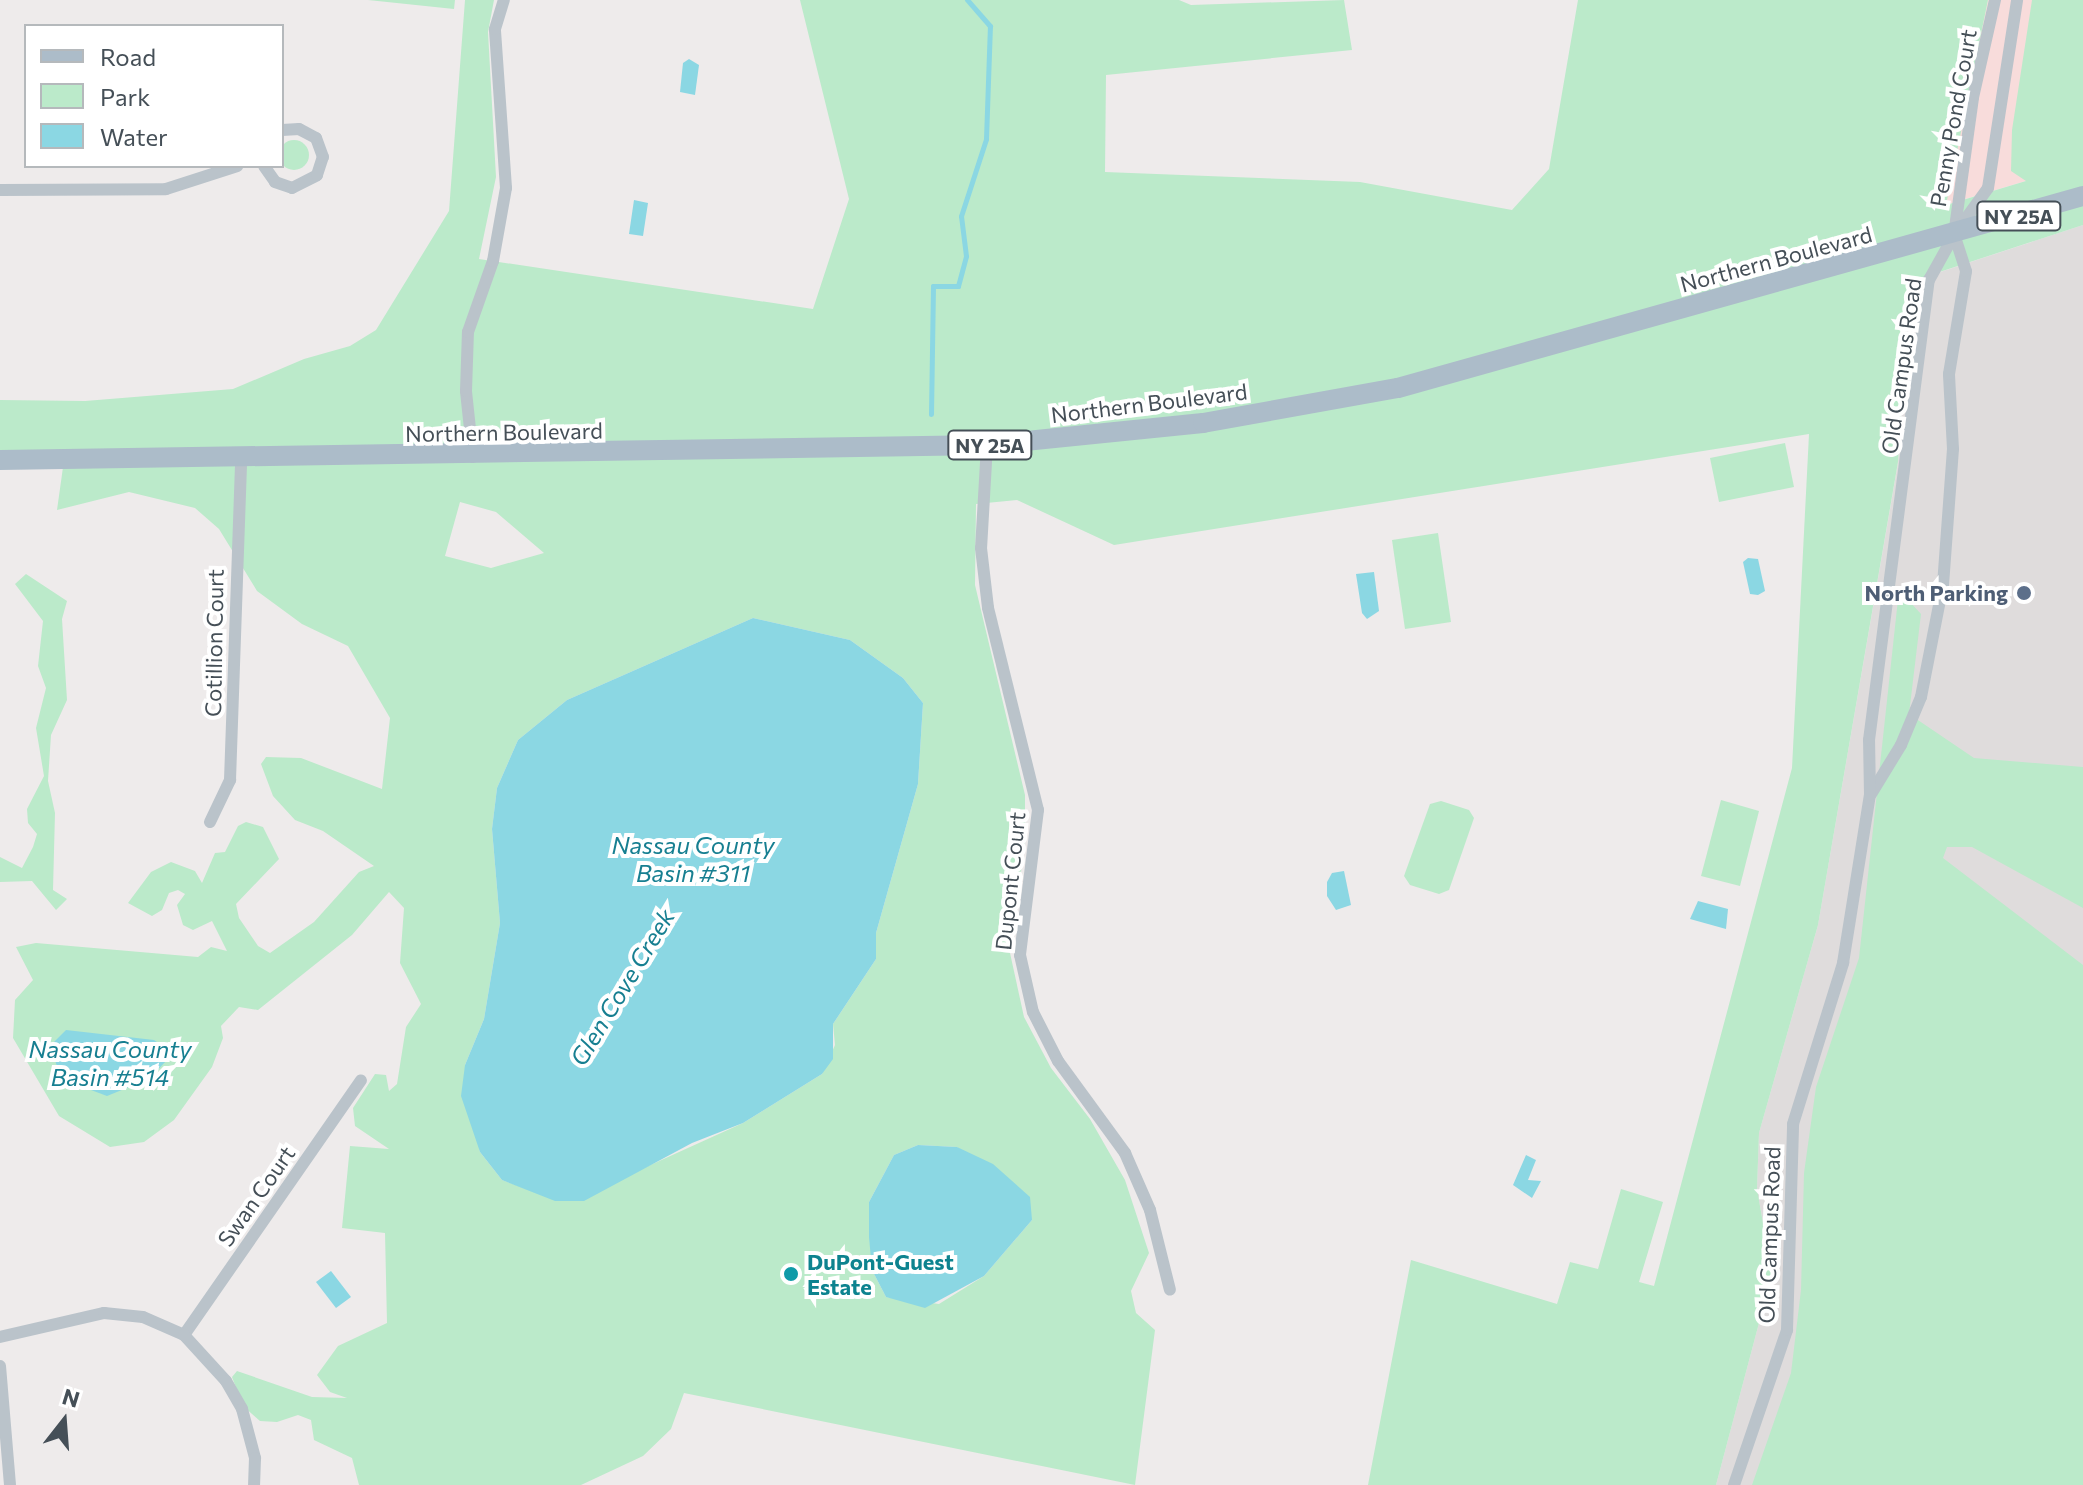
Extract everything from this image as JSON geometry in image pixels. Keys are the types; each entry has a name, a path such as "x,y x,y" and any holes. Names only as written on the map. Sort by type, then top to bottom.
{"main road":[{"name":"Northern Boulevard","path":"0,460 473,457 987,445 1203,423 1398,388 1954,235 2083,196"}],"street":[{"path":"473,457 466,391 468,332 493,261 506,188 495,40 504,0"},
{"name":"Penny Pond Court","path":"1954,235 1973,98 1995,0"},
{"name":"Penny Pond Court","path":"1954,235 1988,188 2017,0"},
{"path":"265,168 275,182 292,188 310,182 322,166 316,138 299,129 284,130"},
{"path":"0,190 166,189 231,168"},
{"name":"Old Campus Road","path":"1734,1485 1787,1330 1793,1124 1843,963 1870,795 1869,740 1929,280 1954,235"},
{"name":"Old Campus Road","path":"1870,795 1921,697 1943,585 1953,449 1949,374 1966,271 1954,235"},
{"name":"Dupont Court","path":"987,445 981,548 988,608 1038,810 1020,955 1033,1012 1058,1061 1125,1153 1150,1210 1170,1290"},
{"name":"Cotillion Court","path":"210,822 230,780 241,460"},
{"name":"Swan Court","path":"184,1335 361,1080"},
{"path":"0,1337 104,1313 143,1317 184,1335 226,1381 242,1409 255,1458 254,1485"},
{"path":"0,1366 10,1485"}],"shaded area":[{"path":"1988,0 2083,0 2083,164 1945,205"},
{"path":"2083,225 2083,1485 1716,1485 1772,1274 1757,1189 1759,1133 1818,925 1898,463 1910,282"}],"green space":[{"path":"368,0 455,0 454,9"},
{"path":"465,0 494,0 488,32 496,177 479,259 813,309 849,199 800,0 1179,0 1191,5 1344,0 1352,50 1106,75 1105,172 1360,182 1512,210 1549,169 1578,0 1988,0 1946,205 2026,181 2011,171 2012,130 2032,0 2083,0 2083,225 1909,282 1898,462 1818,925 1759,1133 1757,1189 1772,1274 1716,1485 1368,1485 1411,1260 1557,1304 1570,1262 1598,1269 1621,1189 1663,1202 1639,1282 1654,1286 1792,768 1809,434 1114,545 1017,500 976,504 975,585 1025,795 1025,842 1010,953 1024,1017 1051,1068 1090,1119 1125,1180 1149,1253 1131,1291 1136,1313 1155,1330 1135,1485 684,1393 671,1429 643,1456 581,1485 359,1485 352,1458 314,1440 311,1420 298,1415 277,1422 260,1421 243,1406 232,1377 237,1371 312,1397 347,1398 330,1392 317,1375 338,1346 387,1323 385,1233 342,1228 350,1146 389,1149 355,1126 353,1108 375,1074 386,1075 389,1091 397,1084 406,1027 421,1004 400,963 404,908 389,892 352,935 258,1010 239,1007 221,1026 223,1038 212,1067 174,1120 144,1142 110,1147 59,1116 13,1038 15,1000 33,980 16,947 36,943 198,957 211,947 227,951 212,921 193,930 183,925 177,905 185,894 178,890 169,893 162,910 152,916 128,903 151,872 171,862 195,871 202,883 215,853 225,852 238,826 246,822 263,827 279,859 236,904 239,918 258,946 270,953 314,922 359,872 374,866 323,831 295,820 273,796 261,764 266,757 301,758 382,789 390,718 348,646 302,624 257,591 219,529 195,508 129,492 57,510 64,460 0,460 0,400 85,401 233,389 304,359 350,346 376,330 449,211","holes":["460,502 496,512 544,553 491,568 445,556","753,618 850,640 903,678 923,703 918,784 876,933 876,959 833,1024 835,1045 822,1074 743,1123 646,1167 524,1188 502,1180 480,1152 465,1065 484,1019 500,923 492,829 497,788 518,740 567,700","918,1145 957,1147 1032,1220 984,1276 939,1304 886,1297 872,1270 869,1202 894,1155"]},
{"path":"300,141 308,149 305,166 294,170 284,167 284,143"},
{"path":"1785,443 1794,487 1719,502 1710,458"},
{"path":"1438,533 1451,622 1405,629 1392,540"},
{"path":"26,574 67,601 62,619 67,700 51,735 48,781 55,813 53,890 67,899 56,910 32,881 0,882 0,857 22,868 33,847 37,834 28,823 27,809 44,776 36,728 46,688 38,666 43,621 15,584"},
{"path":"1899,590 1921,614 1909,714 1974,758 2083,767 2083,908 1972,847 1947,847 1943,858 2083,965 2083,1485 1752,1485 1791,1373 1801,1290 1804,1173 1816,1087 1859,958"},
{"path":"1721,800 1759,811 1740,886 1701,876"},
{"path":"1441,801 1469,810 1474,818 1449,890 1439,894 1410,885 1404,876 1430,804"}],"water":[{"path":"689,59 699,65 695,95 680,92 683,63"},
{"path":"634,200 648,203 643,236 629,234"},
{"path":"1748,558 1758,559 1765,591 1758,595 1750,594 1743,562"},
{"path":"1374,572 1379,611 1367,619 1362,613 1356,574"},
{"name":"Nassau County Basin #311","path":"753,618 850,640 903,678 923,703 918,784 876,933 876,959 833,1024 833,1059 822,1074 743,1123 692,1143 584,1201 555,1201 502,1180 480,1152 461,1096 465,1065 484,1019 500,923 492,829 497,788 518,740 567,700"},
{"path":"1344,871 1351,905 1336,910 1327,896 1327,882 1332,873"},
{"path":"1698,901 1728,909 1726,929 1690,919"},
{"name":"Nassau County Basin #514","path":"66,1030 154,1040 167,1049 167,1060 149,1079 107,1096 75,1084 56,1064 53,1043"},
{"path":"918,1145 957,1147 993,1164 1030,1197 1032,1220 984,1276 925,1308 886,1297 872,1270 869,1237 869,1202 894,1155"},
{"path":"1526,1155 1536,1160 1528,1180 1541,1181 1532,1198 1513,1185"},
{"path":"331,1271 351,1297 336,1308 316,1282"}],"waterway":[{"name":"Glen Cove Creek","path":"931,414 933,286 958,286 966,256 961,216 986,139 990,26 967,0"}],"place":[{"name":"North Parking","path":"2024,593"},
{"name":"DuPont-Guest Estate","path":"791,1274"}]}
